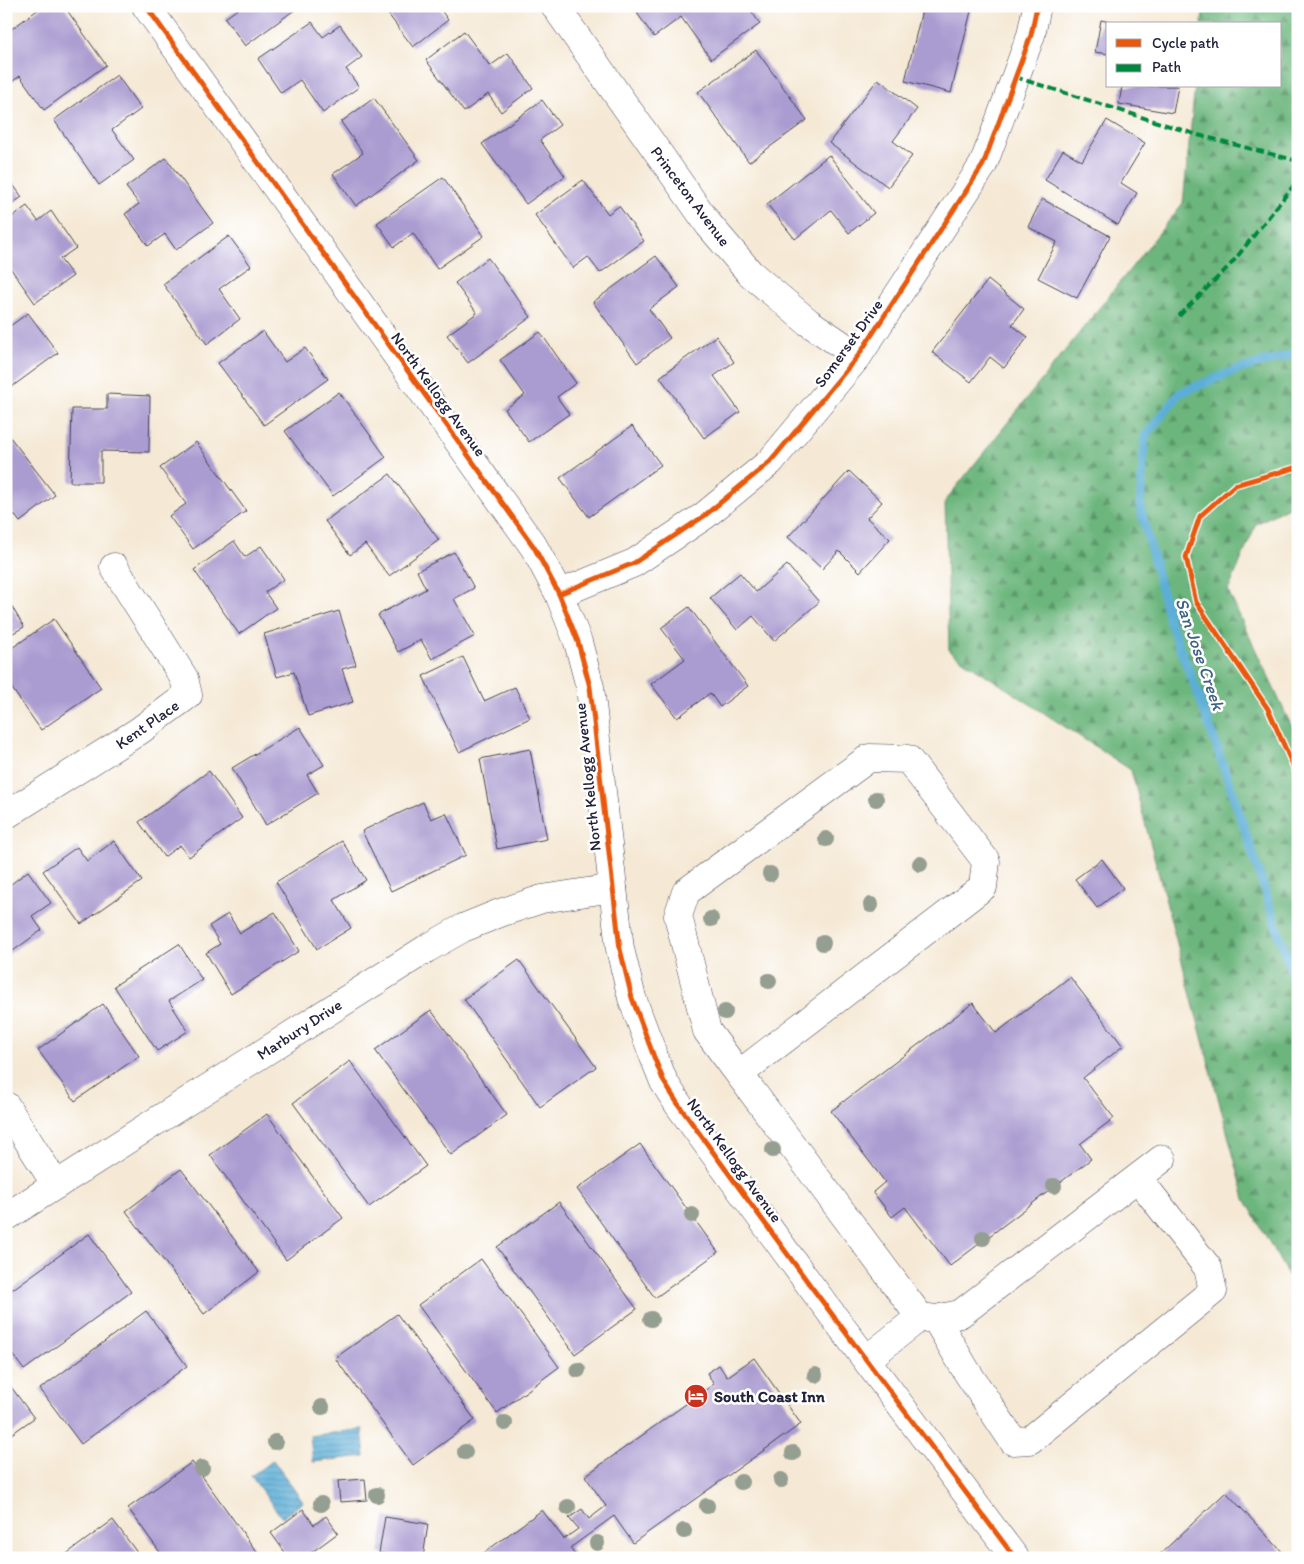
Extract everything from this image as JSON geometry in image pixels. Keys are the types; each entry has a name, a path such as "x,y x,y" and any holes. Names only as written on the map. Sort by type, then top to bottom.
{"street":[{"name":"North Kellogg Avenue","path":"146,6 534,547 560,594 578,642 590,687 620,949 632,998 664,1082 704,1140 1015,1558"},
{"name":"Princeton Avenue","path":"555,6 709,225 750,273 808,322 858,356"},
{"name":"Somerset Drive","path":"560,594 634,563 704,516 770,462 858,356 983,165 1030,35 1037,6"},
{"name":"Kent Place","path":"6,816 139,731 188,695 184,678 114,567"},
{"path":"739,1074 984,887 986,861 908,759 869,758 686,892 678,916 707,1031 739,1074 928,1318 1013,1441 1030,1440 1212,1291 1208,1268 1138,1178"},
{"name":"Marbury Drive","path":"6,1217 417,954 463,928 542,899 613,888"},
{"path":"6,1106 56,1185"},
{"path":"866,1359 928,1318 960,1314 1162,1159"}],"green space":[{"path":"1203,6 1298,6 1298,502 1256,524 1228,591 1298,740 1298,1293 1245,1199 1131,770 949,651 945,501 1183,203 1195,88 1282,88 1282,22 1202,22"}],"water":[{"path":"362,1429 365,1456 313,1462 310,1436"},
{"path":"273,1460 303,1502 282,1518 251,1476"}],"building":[{"path":"43,6 64,6 106,65 44,110 20,76 6,86 6,33"},
{"path":"242,6 300,6 245,46 225,18"},
{"path":"382,6 438,6 448,20 413,47"},
{"path":"646,6 748,6 760,24 711,59 681,17 654,37 637,13"},
{"path":"923,6 972,7 951,93 905,81"},
{"path":"1101,20 1110,22 1106,22 1106,54 1095,52"},
{"path":"312,22 323,37 340,25 362,57 346,69 359,87 323,113 300,80 281,93 258,59"},
{"path":"464,31 490,66 508,53 533,88 501,112 488,94 464,112 426,60"},
{"path":"756,50 807,120 749,162 698,92"},
{"path":"117,75 141,109 112,130 134,160 99,185 54,120"},
{"path":"878,79 917,109 893,141 912,156 888,187 829,143"},
{"path":"1122,88 1178,88 1173,113 1119,104"},
{"path":"374,98 419,160 356,206 333,174 363,153 341,122"},
{"path":"542,100 560,125 540,140 565,176 526,204 482,144"},
{"path":"1107,120 1145,143 1121,183 1137,193 1118,225 1045,180 1063,150 1082,161"},
{"path":"829,155 874,213 849,233 831,210 795,239 767,204"},
{"path":"166,158 213,223 176,250 165,234 148,246 125,214 139,204 126,187"},
{"path":"6,175 22,197 6,208"},
{"path":"443,177 484,236 437,269 413,233 394,247 377,223"},
{"path":"583,180 608,214 619,206 644,241 600,273 588,257 573,268 535,215"},
{"path":"1042,199 1110,236 1077,298 1038,278 1057,242 1028,227"},
{"path":"27,206 38,221 51,211 76,248 60,259 73,276 35,303 6,262 6,221"},
{"path":"229,236 251,266 219,289 240,319 207,344 163,284"},
{"path":"656,256 679,287 649,309 670,338 637,363 593,302"},
{"path":"488,258 531,317 468,363 447,335 477,313 455,283"},
{"path":"988,280 1024,309 1012,325 1028,337 1004,368 990,357 971,382 932,352"},
{"path":"28,313 58,353 6,391 6,329"},
{"path":"263,331 285,362 305,348 328,379 264,425 218,363"},
{"path":"540,332 576,383 557,397 569,414 529,442 505,409 525,395 500,360"},
{"path":"716,336 734,362 714,376 740,412 704,438 660,377"},
{"path":"339,392 386,457 333,496 285,431"},
{"path":"107,394 150,396 149,452 101,451 101,482 70,482 72,409 107,409"},
{"path":"632,426 661,465 589,517 560,478"},
{"path":"6,432 55,495 20,522 9,508 6,510"},
{"path":"196,442 246,511 193,549 169,516 186,504 160,468"},
{"path":"849,471 882,502 867,518 890,539 860,572 839,551 822,569 788,537"},
{"path":"390,474 439,540 389,576 365,544 350,555 325,521"},
{"path":"234,541 245,557 261,546 284,579 265,592 276,608 239,634 194,570"},
{"path":"454,552 474,588 454,599 475,636 432,659 421,640 398,652 378,615 426,589 417,571"},
{"path":"787,565 819,602 774,641 753,616 737,630 710,598 740,573 756,592"},
{"path":"6,597 24,627 6,637"},
{"path":"689,607 748,686 720,707 710,693 677,718 651,684 685,659 661,628"},
{"path":"339,611 356,665 342,669 353,702 308,716 294,672 277,677 264,634"},
{"path":"54,619 101,688 41,730 6,680 6,652"},
{"path":"463,657 484,701 515,687 530,718 459,752 423,676"},
{"path":"300,727 324,765 307,775 318,793 266,825 232,768"},
{"path":"530,749 547,839 497,849 480,759"},
{"path":"209,771 242,818 189,857 180,845 164,857 139,822"},
{"path":"423,802 431,819 446,813 466,855 391,891 362,831"},
{"path":"114,841 142,881 81,924 43,871 77,847 87,861"},
{"path":"342,841 366,880 334,900 351,928 317,949 276,882"},
{"path":"1102,859 1123,888 1097,908 1075,879"},
{"path":"28,871 51,903 32,916 42,930 6,956 6,888"},
{"path":"275,912 299,951 231,994 206,953 220,944 209,926 228,914 240,933"},
{"path":"179,944 202,980 169,1001 188,1031 157,1051 114,986"},
{"path":"519,960 596,1067 540,1107 464,999"},
{"path":"1070,977 1123,1046 1083,1078 1114,1118 1080,1144 1091,1159 950,1266 905,1207 892,1217 873,1192 885,1182 831,1111 973,1003 996,1033"},
{"path":"103,1004 139,1056 75,1101 38,1050"},
{"path":"431,1010 507,1115 451,1155 375,1050"},
{"path":"350,1061 426,1166 369,1207 293,1103"},
{"path":"267,1114 343,1218 286,1260 210,1155"},
{"path":"640,1144 718,1252 655,1298 577,1189"},
{"path":"181,1169 259,1272 204,1314 126,1211"},
{"path":"559,1202 637,1309 575,1354 497,1247"},
{"path":"89,1234 131,1292 24,1370 6,1346 6,1294"},
{"path":"481,1259 559,1367 497,1413 418,1305"},
{"path":"146,1311 187,1366 81,1444 40,1389"},
{"path":"397,1314 475,1420 413,1465 335,1358"},
{"path":"754,1358 801,1424 633,1543 614,1516 570,1548 577,1558 477,1558 542,1510 564,1539 578,1529 569,1518 582,1509 589,1519 606,1506 585,1476 714,1384 707,1373 719,1365 727,1377"},
{"path":"6,1380 34,1418 6,1438"},
{"path":"192,1462 261,1558 164,1558 128,1508"},
{"path":"365,1479 367,1500 340,1502 338,1481"},
{"path":"1226,1492 1288,1558 1156,1558"},
{"path":"303,1509 314,1525 326,1516 338,1533 304,1558 289,1558 271,1533"},
{"path":"385,1517 428,1524 423,1558 379,1553"},
{"path":"113,1520 141,1558 61,1558"}],"waterway":[{"name":"San Jose Creek","path":"1298,353 1236,370 1180,393 1145,436 1140,506 1169,620 1200,699 1234,797 1298,992"}],"marked path":[{"path":"1015,77 1198,135 1298,161"},
{"path":"1179,316 1232,263 1298,180"}],"cycle path":[{"path":"146,6 534,547 559,594 578,642 590,687 620,949 632,998 664,1082 810,1285 1015,1558"},
{"path":"559,594 634,563 704,516 770,462 858,356 983,165 1031,35 1037,6"},
{"path":"1298,467 1235,485 1200,516 1186,557 1196,602 1268,709 1298,777"}],"place":[{"name":"South Coast Inn","path":"696,1396"}]}
